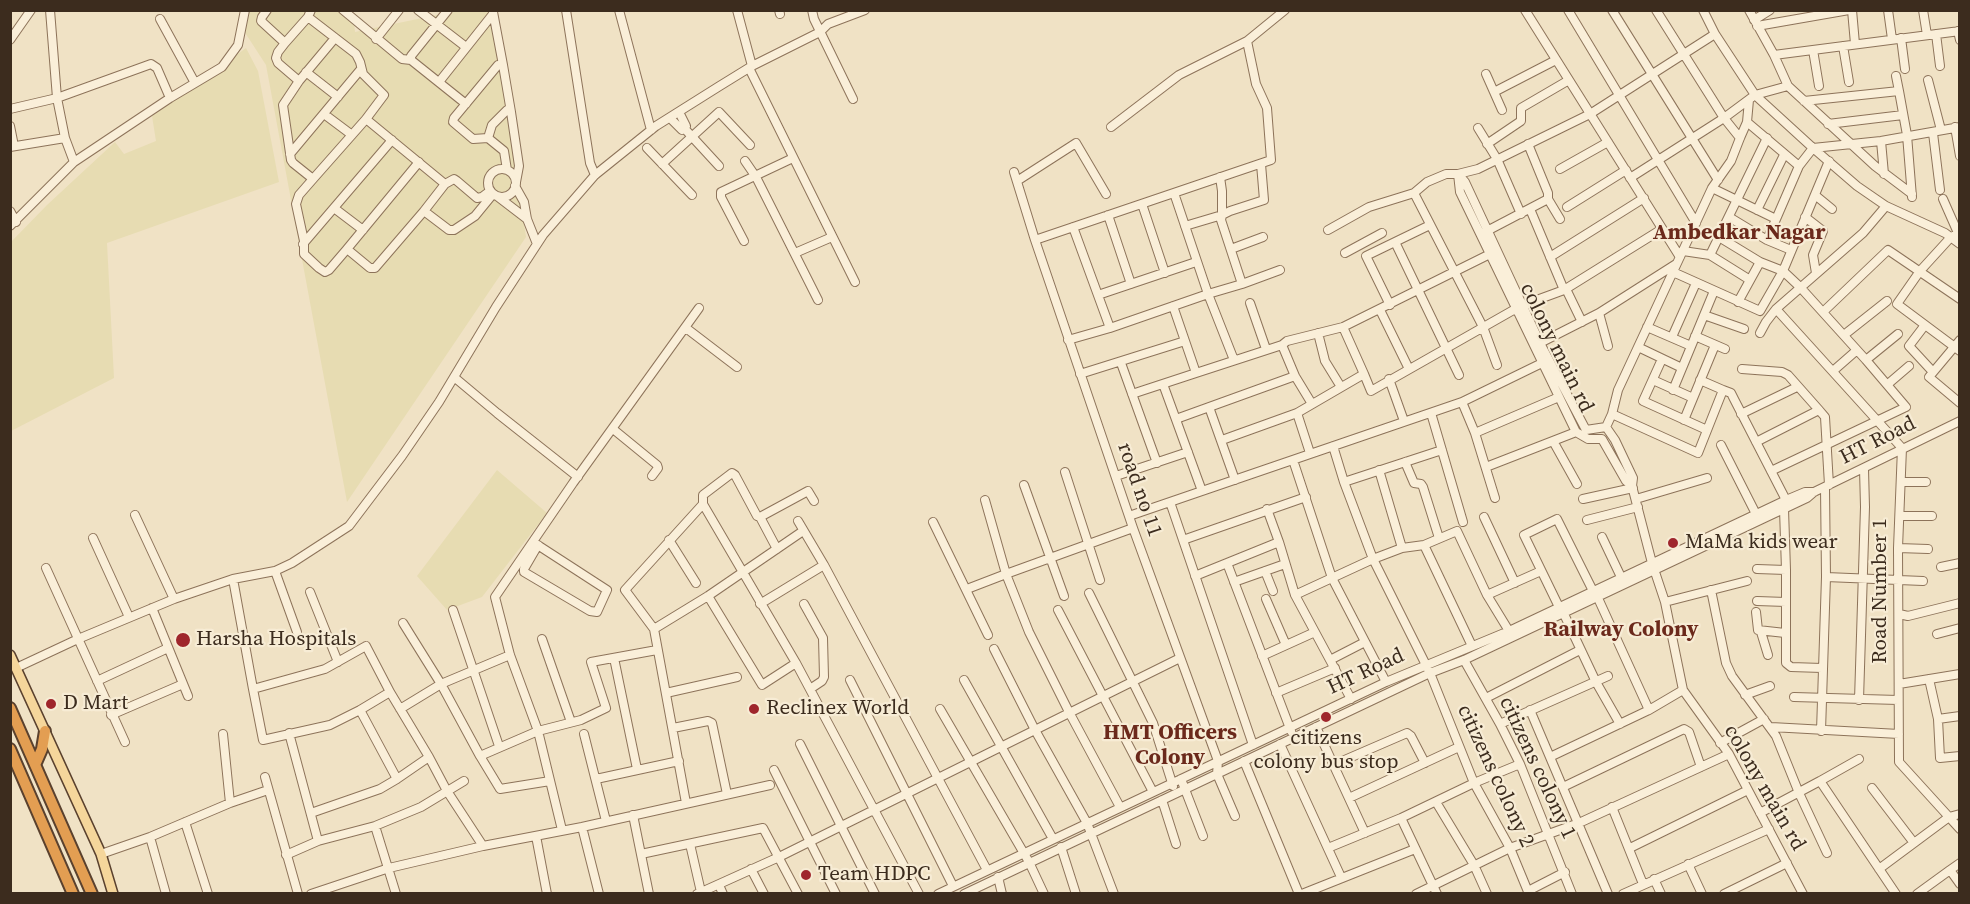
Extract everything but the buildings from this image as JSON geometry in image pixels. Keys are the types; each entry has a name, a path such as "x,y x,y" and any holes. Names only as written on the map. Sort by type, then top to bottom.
{"highway":[{"path":"10,708 92,894"},
{"path":"35,765 42,749 45,731"},
{"path":"10,749 73,894"}],"main road":[{"path":"10,656 101,854 113,894"}],"street":[{"path":"10,40 31,10"},
{"path":"50,10 57,98 65,138 74,162"},
{"path":"13,224 74,162 170,98 222,67 238,45 245,10"},
{"path":"267,10 261,17 261,21 285,43"},
{"path":"376,39 399,10"},
{"path":"418,10 466,47"},
{"path":"411,60 411,56 448,10"},
{"path":"566,10 590,163 595,175"},
{"path":"619,10 651,130"},
{"path":"736,10 751,67 793,158 855,282"},
{"path":"812,10 820,32 853,99"},
{"path":"16,668 174,599 233,579 275,571 292,563 349,526 402,456 537,244 595,175 651,130 751,67 820,32 828,24 865,10"},
{"path":"1111,127 1179,75 1247,41 1285,10"},
{"path":"1525,10 1680,257"},
{"path":"1568,10 1696,223"},
{"path":"1612,10 1718,180"},
{"path":"1656,10 1724,118 1740,138"},
{"path":"1703,10 1752,97 1857,186 1886,206 1956,234"},
{"path":"1749,10 1788,86 1884,174 1912,196 1907,135 1896,76"},
{"path":"1756,23 1770,10"},
{"path":"1756,23 1850,10 1855,44"},
{"path":"1888,10 1892,39"},
{"path":"1923,10 1927,35"},
{"path":"346,11 376,39 402,59 411,60 466,104"},
{"path":"439,82 493,12"},
{"path":"347,249 370,268 375,268 450,180 457,181 477,198 494,194 507,196 514,190 519,166 493,12"},
{"path":"299,81 278,63 276,58 278,52 310,14 356,54 363,74 384,94 366,119 297,199 304,254 325,272 419,162"},
{"path":"160,19 195,83"},
{"path":"1774,55 1959,31 1959,40"},
{"path":"1328,230 1368,207 1414,193 1438,176 1478,169 1590,114 1715,34"},
{"path":"1936,34 1940,66"},
{"path":"313,179 293,164 283,105 299,81 335,38"},
{"path":"1901,38 1905,69"},
{"path":"1035,240 1271,160 1267,108 1256,84 1247,41"},
{"path":"1843,46 1849,82"},
{"path":"1813,50 1819,86"},
{"path":"1494,92 1556,60"},
{"path":"10,110 57,98 151,64 157,68 170,98"},
{"path":"503,65 496,66 454,118 454,125 473,140 488,138 504,151 507,170"},
{"path":"290,154 362,69"},
{"path":"306,72 338,97"},
{"path":"1486,74 1502,110"},
{"path":"1487,144 1521,121 1521,108 1569,80"},
{"path":"1928,80 1937,132 1940,190"},
{"path":"1630,178 1724,118 1752,97 1788,86"},
{"path":"1804,101 1899,91"},
{"path":"1602,439 1618,390 1647,327 1712,188 1731,160 1747,122 1752,97"},
{"path":"488,138 492,125 506,111 511,112"},
{"path":"679,112 686,126 684,128"},
{"path":"662,164 719,112 750,145"},
{"path":"324,114 352,135"},
{"path":"1828,124 1903,116"},
{"path":"670,118 682,130 684,128 719,166"},
{"path":"366,119 445,184"},
{"path":"1747,122 1799,166"},
{"path":"10,126 12,146 65,138"},
{"path":"1767,240 1799,166 1812,148 1881,141 1957,127 1959,156"},
{"path":"1478,128 1497,159 1521,214"},
{"path":"1710,255 1767,138"},
{"path":"303,244 392,140"},
{"path":"1881,141 1884,174"},
{"path":"1560,169 1608,142"},
{"path":"1017,181 1076,143 1106,194"},
{"path":"1528,144 1548,193 1548,199 1560,219"},
{"path":"647,148 693,195"},
{"path":"1757,210 1784,155"},
{"path":"744,241 720,194 793,158"},
{"path":"746,161 818,300"},
{"path":"1673,272 1760,311 1783,271 1829,161"},
{"path":"1185,226 1264,200 1261,164"},
{"path":"527,219 494,194 488,182 491,173 500,169 512,173 537,244"},
{"path":"1567,207 1626,170"},
{"name":"road no 11","path":"1014,172 1068,340 1133,528 1218,761 1217,774 1235,816"},
{"name":"colony main rd","path":"1458,174 1465,182 1490,254 1586,430 1607,429"},
{"path":"1220,177 1221,220 1242,284"},
{"path":"1712,188 1776,219"},
{"path":"1174,193 1196,262 1234,360"},
{"path":"1414,193 1483,327 1497,364"},
{"path":"424,211 449,230 454,230 475,216 494,194"},
{"path":"1815,195 1832,209"},
{"path":"1550,257 1644,198"},
{"path":"1484,233 1548,199"},
{"path":"1944,199 1959,244"},
{"path":"1142,204 1165,273"},
{"path":"1761,333 1776,309 1863,233 1886,206"},
{"path":"334,208 363,230"},
{"path":"1530,209 1565,290 1582,322"},
{"path":"10,211 13,224"},
{"path":"1108,215 1131,284"},
{"path":"1729,217 1767,240 1791,250"},
{"path":"1805,217 1822,231 1814,255 1816,273"},
{"path":"1366,256 1430,225"},
{"path":"1073,227 1110,328"},
{"path":"1343,327 1371,391 1519,304 1565,290 1662,229"},
{"path":"1345,253 1382,233"},
{"name":"colony main rd","path":"1484,233 1519,304 1542,363 1576,432 1588,439 1602,439 1626,481 1632,487 1665,602 1683,690 1728,754 1803,894"},
{"path":"1956,234 1920,271 1897,304 1958,346 1929,377 1959,403"},
{"path":"795,253 832,237"},
{"path":"1231,249 1263,237"},
{"path":"1719,237 1760,262 1783,271 1844,335 1906,407 1879,421 1827,442 1771,471"},
{"path":"1395,242 1459,375"},
{"path":"1360,245 1390,305"},
{"path":"1823,312 1888,250 1959,299"},
{"path":"1132,394 1282,345 1287,341 1343,327 1490,254"},
{"path":"1540,343 1599,313 1680,257 1710,255 1750,280"},
{"path":"1098,295 1196,262"},
{"path":"1738,302 1760,262"},
{"path":"1068,340 1280,270"},
{"path":"1671,337 1696,283"},
{"path":"1673,390 1714,291"},
{"path":"1844,335 1887,301"},
{"path":"1250,303 1266,349"},
{"path":"1173,306 1196,374"},
{"path":"562,830 538,731 510,655 495,597 536,544 578,477 699,308"},
{"path":"1776,309 1902,448"},
{"path":"1380,310 1409,369"},
{"path":"1599,313 1608,346"},
{"path":"1704,315 1744,328"},
{"path":"1925,325 1909,346 1933,372"},
{"path":"1647,327 1691,346"},
{"path":"686,328 737,367"},
{"path":"1318,333 1325,362 1341,387"},
{"path":"1866,360 1898,334"},
{"path":"1695,336 1725,349"},
{"path":"1080,374 1185,342"},
{"path":"1282,345 1295,376 1312,404"},
{"path":"1684,420 1715,345"},
{"path":"1638,347 1682,369"},
{"path":"1833,371 1857,350"},
{"path":"1662,359 1643,401 1707,430"},
{"path":"1121,363 1157,463"},
{"path":"1129,516 1462,402 1542,363"},
{"path":"1888,384 1909,366"},
{"path":"1742,369 1782,372 1788,375 1825,417 1827,442 1826,577 1821,731"},
{"path":"1222,440 1297,413 1364,374"},
{"path":"1176,419 1295,376"},
{"path":"454,377 578,477"},
{"path":"1389,379 1404,422"},
{"path":"1653,380 1693,398"},
{"path":"1700,380 1731,393 1771,471 1785,505 1785,663 1787,666 1822,668"},
{"path":"1163,384 1202,491"},
{"path":"1555,389 1563,385"},
{"path":"1741,414 1797,387"},
{"path":"1612,414 1698,453 1723,390"},
{"path":"1475,433 1559,397"},
{"path":"1462,402 1475,433 1495,498"},
{"path":"1209,407 1235,480"},
{"path":"1756,442 1820,410"},
{"path":"1431,412 1463,522"},
{"path":"1297,413 1310,453"},
{"name":"HT Road","path":"1595,594 1621,577 1653,566 1756,514 1808,498 1814,492 1959,421"},
{"path":"613,429 662,467 652,476"},
{"path":"1583,499 1632,487 1633,478 1615,440 1607,429"},
{"path":"1486,467 1576,432"},
{"path":"1553,441 1577,484"},
{"path":"1721,445 1756,514"},
{"name":"citizens colony 2","path":"1333,446 1373,559 1430,672 1474,783 1510,848 1528,892"},
{"name":"Road Number 1","path":"1902,448 1898,548 1899,762 1959,829"},
{"path":"1344,482 1442,450"},
{"path":"1116,476 1188,452"},
{"path":"1293,460 1332,578 1386,682"},
{"path":"1405,462 1414,483 1421,484 1425,491 1439,538"},
{"path":"1859,700 1865,507 1864,469"},
{"path":"1379,470 1402,548"},
{"path":"1065,472 1100,580"},
{"path":"777,549 735,475 732,473 703,495 703,504 810,688 920,894"},
{"path":"1587,520 1707,478"},
{"path":"1901,482 1926,482"},
{"path":"1024,485 1064,596"},
{"path":"760,517 808,491 814,501"},
{"path":"1183,540 1306,497"},
{"path":"985,500 1006,574 1029,632 1120,807"},
{"path":"1170,502 1253,745"},
{"path":"686,804 680,761 654,629 626,590 703,504"},
{"name":"HT Road","path":"967,893 1430,672 1464,660 1561,610 1785,505"},
{"path":"1267,509 1295,595 1352,699"},
{"path":"135,515 174,599"},
{"path":"1900,516 1932,516"},
{"path":"1484,517 1515,583"},
{"path":"1620,724 1596,682 1524,535 1557,519 1649,710"},
{"path":"798,521 824,565 987,870"},
{"path":"933,522 988,635"},
{"path":"967,589 1133,528"},
{"path":"654,629 708,597 803,531"},
{"path":"1295,595 1373,559 1402,548 1424,545 1457,531 1487,595 1509,631"},
{"path":"1602,537 1621,577"},
{"path":"93,538 129,617"},
{"path":"669,540 696,583"},
{"path":"1195,576 1279,542"},
{"path":"536,544 607,590 597,612 590,611 524,572 536,544"},
{"path":"1424,545 1472,646"},
{"path":"1898,548 1928,549"},
{"path":"1227,562 1293,738"},
{"path":"1941,567 1959,563"},
{"path":"1234,582 1286,564"},
{"path":"760,604 824,565"},
{"path":"46,568 124,742"},
{"path":"1757,569 1786,570"},
{"path":"275,571 297,632"},
{"path":"1265,571 1273,591"},
{"path":"1487,595 1541,571"},
{"path":"1826,577 1923,581"},
{"path":"233,579 262,740 330,725 390,692"},
{"path":"1665,602 1747,581"},
{"path":"1711,590 1726,663 1737,684 1771,728 1827,853"},
{"path":"310,592 338,662"},
{"path":"1089,593 1153,723 1172,783 1180,792 1203,836"},
{"path":"708,597 762,684"},
{"path":"1266,599 1286,645"},
{"path":"1757,601 1786,602"},
{"path":"1899,614 1908,616 1959,603"},
{"path":"804,604 823,638 824,677 822,681 810,688"},
{"path":"152,608 188,696"},
{"path":"453,610 499,746"},
{"path":"1058,610 1153,792"},
{"name":"HT Road","path":"938,894 1386,682 1561,610"},
{"path":"1756,612 1757,627 1761,632 1768,655"},
{"path":"404,623 500,789 550,781"},
{"path":"1937,634 1959,628"},
{"path":"1262,656 1315,632"},
{"path":"1761,632 1785,633"},
{"path":"542,639 571,722"},
{"path":"1276,693 1333,664 1365,642"},
{"path":"254,689 311,674 366,646 447,791 483,846"},
{"path":"97,681 168,648"},
{"path":"994,649 1035,730 1087,822 1114,894"},
{"path":"480,756 538,731 571,722 606,708 591,662 657,650"},
{"path":"1486,698 1580,650"},
{"path":"400,709 441,684 510,655"},
{"path":"614,658 637,769"},
{"path":"690,844 699,893 779,857 1180,658"},
{"name":"citizens colony 1","path":"1464,660 1520,764 1572,894"},
{"path":"752,690 796,663"},
{"path":"1899,684 1959,674"},
{"path":"1500,724 1608,675"},
{"path":"666,693 736,677"},
{"path":"1929,679 1938,719 1940,758 1959,756"},
{"path":"850,680 953,886"},
{"path":"964,680 1053,839"},
{"path":"111,715 183,684"},
{"path":"1745,695 1770,686"},
{"path":"1550,757 1649,710 1683,690"},
{"path":"1794,696 1898,700"},
{"path":"940,709 1029,862 1044,894"},
{"path":"360,710 397,779"},
{"path":"1530,710 1608,894"},
{"path":"1938,719 1959,716"},
{"path":"1720,743 1764,719"},
{"path":"673,728 708,721 712,723 727,794"},
{"path":"1316,727 1365,833"},
{"path":"1771,728 1899,734"},
{"path":"1563,787 1684,729 1689,732 1701,767"},
{"path":"289,733 318,841"},
{"path":"1333,765 1407,733 1411,736 1425,763"},
{"path":"223,734 230,803"},
{"path":"584,734 606,821"},
{"path":"800,744 875,894"},
{"path":"1280,744 1341,877"},
{"path":"1349,798 1459,747"},
{"path":"1416,894 1510,848 1579,823 1728,754"},
{"path":"311,813 380,789 429,757"},
{"path":"1760,813 1859,759"},
{"path":"596,779 680,761"},
{"path":"1244,761 1300,894 1415,849"},
{"path":"1328,848 1520,764"},
{"path":"774,770 836,894"},
{"path":"265,777 298,894"},
{"path":"1180,779 1180,792"},
{"path":"286,855 318,841 375,826 421,807 465,781"},
{"path":"1820,781 1896,894"},
{"path":"311,894 389,868 770,784"},
{"path":"1872,789 1914,843"},
{"path":"101,854 268,790"},
{"path":"1630,848 1748,790"},
{"path":"1162,800 1176,844"},
{"path":"1436,802 1474,865 1487,894"},
{"path":"1612,807 1643,884"},
{"path":"1879,870 1948,817 1959,814"},
{"path":"633,815 649,894"},
{"path":"1401,818 1437,894"},
{"path":"185,822 208,894"},
{"path":"375,826 396,894"},
{"path":"582,827 599,894"},
{"path":"640,854 763,828 798,894"},
{"path":"1623,894 1769,829"},
{"path":"536,836 547,894"},
{"path":"150,837 166,894"},
{"path":"1061,847 1076,894"},
{"path":"1724,894 1787,863"},
{"path":"1917,894 1959,863"},
{"path":"1688,864 1702,894"},
{"path":"751,868 764,894"},
{"path":"1950,870 1959,884"},
{"path":"1528,892 1565,872"},
{"path":"998,877 1002,894"},
{"path":"1654,879 1661,894"},
{"path":"719,885 723,894"}],"shaded area":[{"path":"247,11 353,11 355,32 456,11 492,11 526,237 347,502 266,65 242,28"},
{"path":"246,48 258,71 279,182 107,243 114,378 11,431 11,242 115,142 124,154 156,141 152,116"},
{"path":"497,470 547,513 482,597 447,610 417,576"}],"place":[{"name":"MaMa kids wear","path":"1673,543"},
{"name":"Harsha Hospitals","path":"183,640"},
{"name":"D Mart","path":"51,704"},
{"name":"Reclinex World","path":"754,709"},
{"name":"citizens colony bus stop","path":"1326,717"},
{"name":"Team HDPC","path":"806,875"}],"district":[{"name":"Ambedkar Nagar","path":"1739,233"},
{"name":"Railway Colony","path":"1621,630"},
{"name":"HMT Officers Colony","path":"1170,746"}]}
